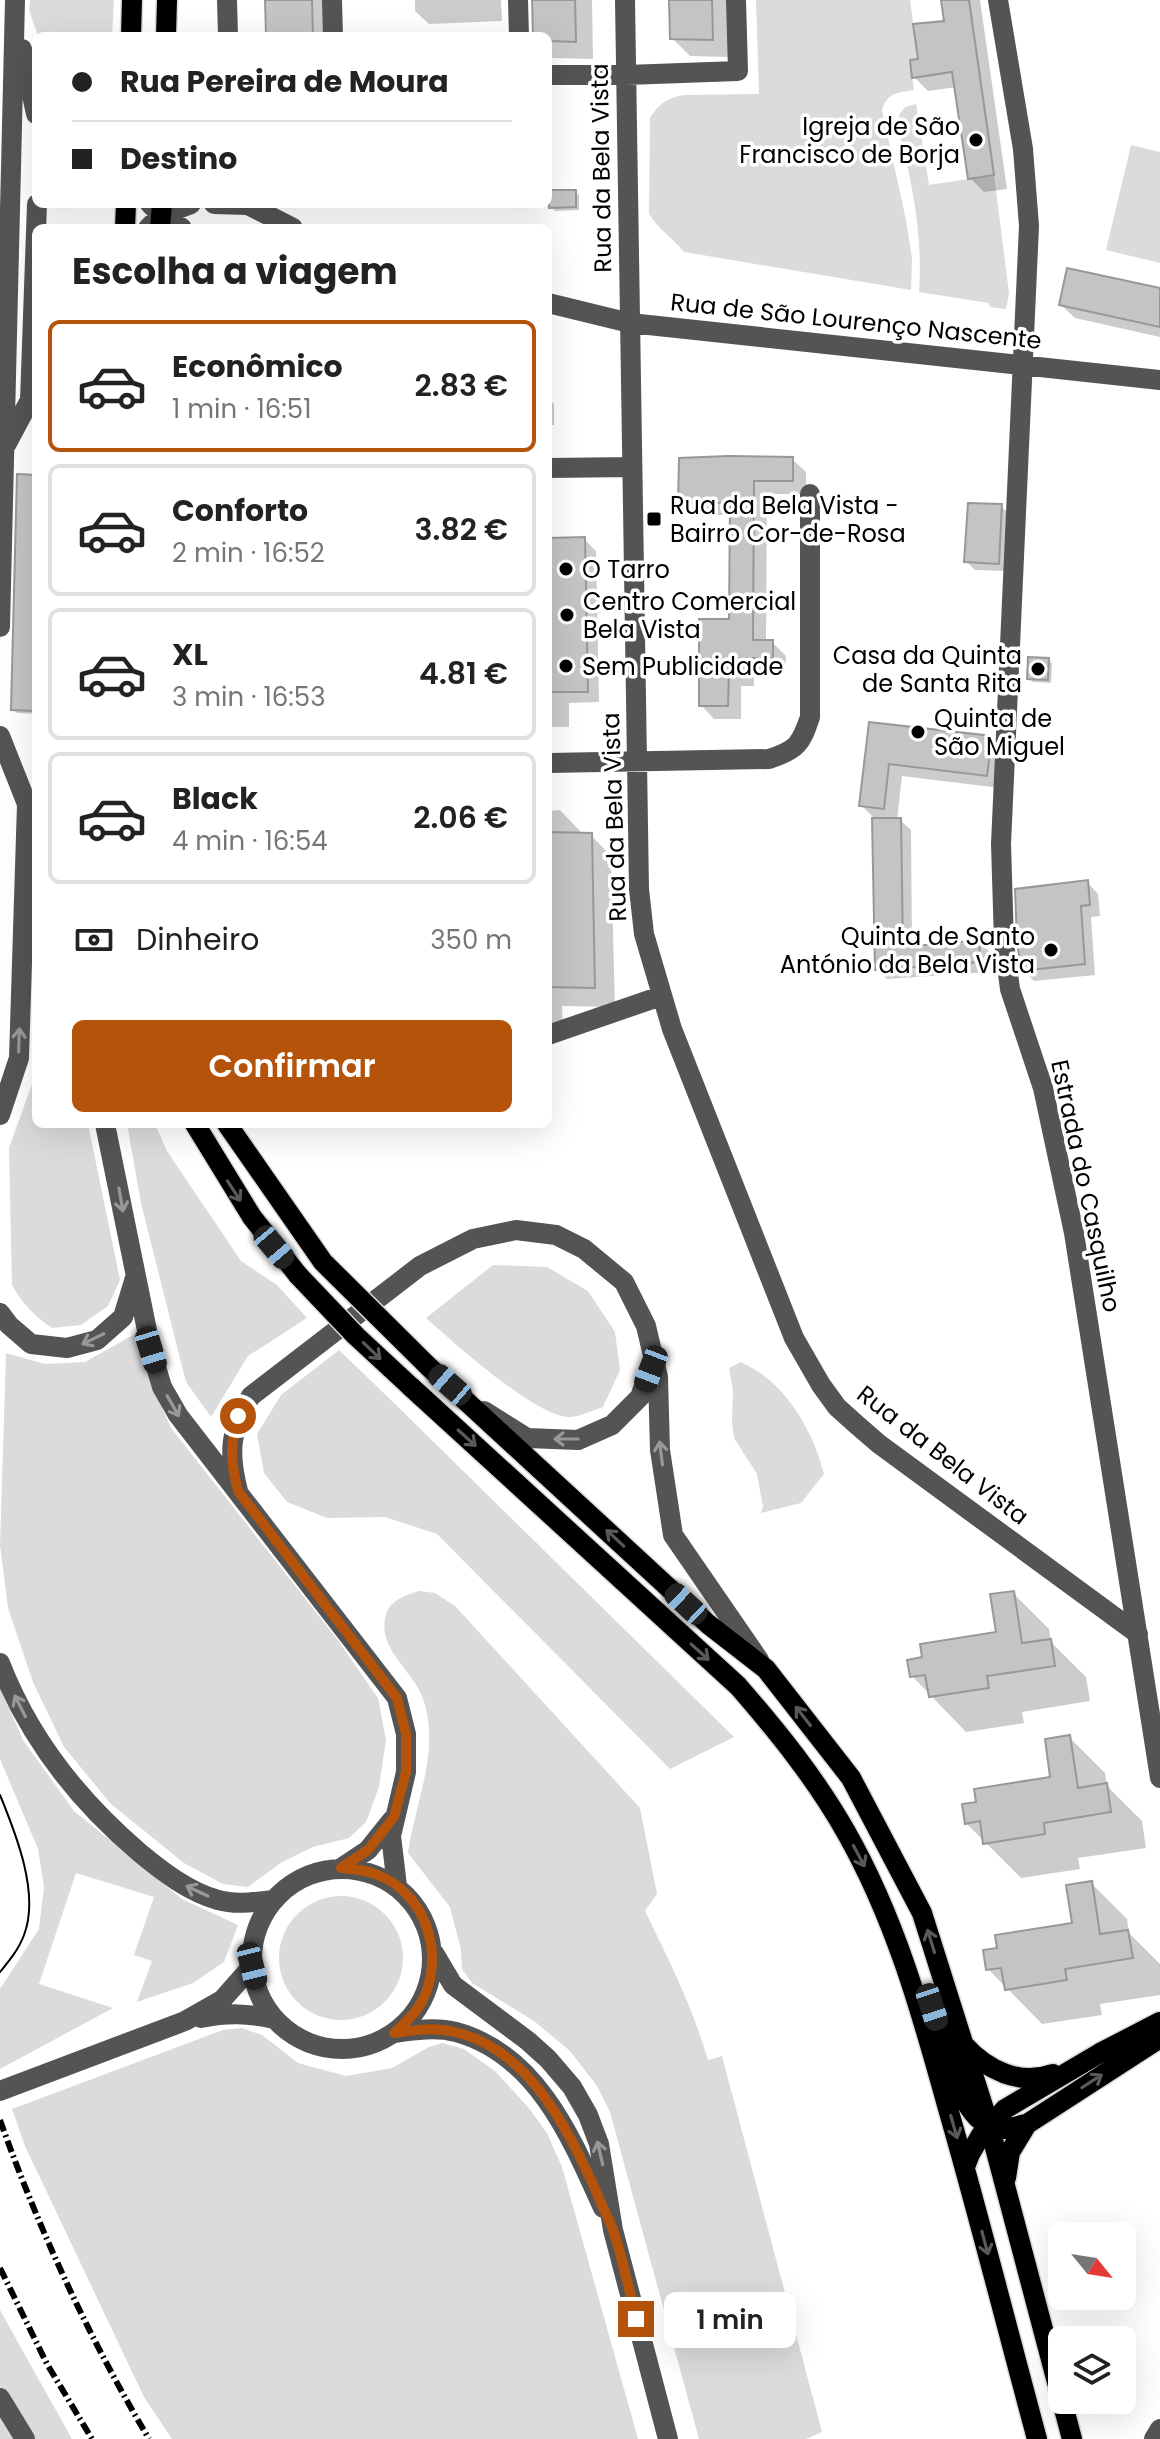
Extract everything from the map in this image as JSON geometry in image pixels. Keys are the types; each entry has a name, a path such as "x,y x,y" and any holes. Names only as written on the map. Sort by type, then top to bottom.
{"main road":[{"path":"131,32 132,0"},
{"path":"166,32 167,0"},
{"path":"197,1128 230,1185 298,1275 356,1336 738,1686 783,1738 825,1797 866,1870 899,1944 918,2000 1037,2439"},
{"path":"230,1128 323,1262 429,1367 708,1624 766,1669 851,1778 922,1913 989,2125 1072,2439"},
{"path":"899,1944 924,1988 966,2105 989,2125 1002,2129 1027,2124 1160,2038"},
{"path":"965,2167 989,2125 1012,2105 1160,2022"},
{"path":"961,2043 983,2063 1018,2079 1048,2076 1100,2053"},
{"path":"1006,2190 1010,2152 1027,2124"}],"street":[{"path":"227,0 228,32"},
{"path":"332,0 333,32"},
{"path":"518,0 519,32"},
{"name":"Rua da Bela Vista","path":"625,0 641,912 661,996 794,1338 837,1407 879,1444 1138,1634"},
{"path":"552,75 738,71 736,0"},
{"name":"Estrada do Casquilho","path":"998,0 1023,149 1028,261 1001,844 1004,942 1010,989 1043,1088 1074,1233 1160,1778"},
{"path":"15,9 32,94"},
{"path":"0,627 15,9"},
{"path":"156,216 179,208"},
{"path":"253,208 285,224"},
{"name":"Rua de São Lourenço Nascente","path":"552,304 630,323 1160,380"},
{"path":"5,448 30,400 32,344"},
{"path":"552,468 632,467"},
{"path":"552,763 769,759 789,753 803,738 810,717 810,494"},
{"path":"0,736 27,804 19,1058 0,1115"},
{"path":"552,1034 661,996"},
{"path":"106,1128 135,1278 162,1387 178,1415 397,1698 406,1734 406,1772 391,1836 397,1886"},
{"path":"238,1491 231,1464 232,1441 238,1416 251,1396 420,1266 473,1239 516,1230 556,1235 584,1249 624,1282 646,1326 658,1377 660,1450 673,1535 766,1669"},
{"path":"0,1313 31,1344 67,1348 97,1340 123,1317 135,1278"},
{"path":"470,1403 527,1438 578,1440 612,1425 640,1397 651,1369 646,1326"},
{"path":"0,1663 41,1743 80,1795 129,1844 178,1882 199,1893 220,1901 249,1903 273,1900"},
{"path":"341,1868 368,1850 394,1817"},
{"path":"341,1868 380,1876 397,1886 421,1914 433,1950 432,1974 425,1996 412,2017 394,2033 371,2045 345,2050 318,2046 294,2036 274,2019 259,1994 252,1966 253,1943 260,1920 273,1900 304,1877 341,1868"},
{"path":"433,1950 453,1985 548,2059 572,2087 588,2115 599,2144 613,2230 668,2439"},
{"path":"0,2091 185,2021 222,2000 252,1966"},
{"path":"185,2021 225,2013 245,2013 274,2019"},
{"path":"394,2033 424,2029 454,2031 480,2041 523,2072 566,2128 613,2230"},
{"path":"0,2398 25,2439"},
{"path":"1154,2439 1160,2429"}],"shaded area":[{"path":"30,0 114,0 112,32 37,32 29,10"},
{"path":"756,0 910,0 918,59 910,61 914,90 890,97 882,110 906,220 912,258 911,290 684,252 649,214 650,118 657,109 667,100 683,95 759,94"},
{"path":"916,104 929,185 994,175 1009,293 1006,309 990,307 989,303 919,292 915,208 897,125 905,107"},
{"path":"1131,145 1160,152 1160,263 1106,250"},
{"path":"32,1084 32,1128 89,1128 120,1280 108,1306 81,1325 52,1328 29,1309 12,1285 9,1148"},
{"path":"128,1128 157,1128 167,1151 241,1261 277,1285 307,1318 248,1356 211,1417 186,1382 141,1203"},
{"path":"493,1265 547,1267 588,1291 615,1332 620,1370 603,1407 571,1417 552,1413 494,1376 426,1318"},
{"path":"137,1333 151,1383 171,1428 337,1639 378,1698 386,1740 379,1787 366,1822 349,1838 313,1847 282,1862 248,1887 223,1884 184,1863 111,1804 64,1747 33,1682 8,1608 0,1545 6,1353 45,1364 85,1362"},
{"path":"339,1350 734,1737 670,1769 437,1534 385,1517 327,1518 287,1502 264,1473 257,1434 281,1395"},
{"path":"741,1362 761,1373 784,1395 802,1420 815,1447 824,1474 801,1503 761,1513 763,1507 757,1474 734,1438 732,1423 733,1391 729,1368"},
{"path":"419,1591 435,1593 455,1606 640,1808 657,1894 645,1911 688,2003 708,2060 722,2056 822,2432 806,2439 699,2439 610,2112 597,2086 570,2051 534,2021 472,1983 462,1969 461,1950 450,1907 408,1853 428,1755 427,1716 422,1696 390,1648 384,1627 391,1605"},
{"path":"0,1687 23,1740 74,1811 182,1899 238,1925 224,1962 193,1983 137,2002 152,1961 134,1955 154,1897 76,1873 39,1984 113,2008 0,2069 0,1989 39,1929 44,1887 38,1849 0,1759"},
{"path":"341,1896 365,1901 385,1914 398,1934 403,1958 398,1982 385,2002 365,2015 341,2020 317,2015 297,2002 284,1982 279,1958 284,1934 297,1914 317,1901"},
{"path":"242,2028 262,2035 298,2063 346,2076 392,2068 442,2043 464,2049 495,2071 547,2133 562,2167 638,2439 172,2439 144,2397 25,2146 12,2109 223,2030"},
{"path":"0,2310 72,2439 0,2439"}],"building":[{"path":"265,0 312,0 313,32 266,32"},
{"path":"532,0 575,0 576,42 552,41 552,32 533,32"},
{"path":"669,0 712,0 713,40 670,39"},
{"path":"941,0 969,0 994,175 968,179 952,72 912,78 910,60 918,59 913,24 944,21"},
{"path":"552,190 576,190 576,207 552,208"},
{"path":"1067,268 1160,288 1160,327 1059,305"},
{"path":"793,457 793,481 754,481 753,640 773,640 773,658 741,658 742,673 729,673 728,706 699,706 699,619 729,619 730,503 678,503 679,458"},
{"path":"17,474 32,475 32,711 11,710"},
{"path":"968,503 1002,504 999,564 964,562"},
{"name":"Centro Comercial Bela Vista","path":"585,537 588,692 552,692 552,538"},
{"name":"Casa da Quinta de Santa Rita","path":"1028,657 1049,658 1048,680 1027,679"},
{"path":"869,722 992,736 987,776 889,764 884,809 859,806"},
{"path":"872,818 901,818 903,947 980,940 979,962 875,970"},
{"path":"552,832 592,833 595,988 552,987"},
{"path":"1088,880 1090,905 1081,906 1085,964 1021,971 1015,889"},
{"path":"1014,1591 1022,1643 1051,1639 1055,1666 987,1676 989,1688 929,1697 925,1675 910,1677 907,1660 922,1657 920,1644 996,1632 990,1594"},
{"path":"1070,1735 1078,1788 1107,1783 1111,1812 1044,1823 1045,1834 983,1844 980,1821 965,1824 962,1804 976,1802 974,1789 1050,1777 1045,1739"},
{"path":"1092,1881 1100,1934 1128,1930 1133,1958 1065,1969 1067,1980 1005,1990 1001,1968 986,1970 983,1950 997,1948 995,1935 1072,1923 1066,1885"}],"tram line":[{"path":"0,1795 24,1864 29,1901 22,1940 0,1972"}],"railway":[{"path":"0,2120 31,2202 67,2283 149,2439"},
{"path":"0,2268 47,2364 92,2439"}],"place":[{"name":"Igreja de São Francisco de Borja","path":"976,140"},
{"name":"Rua da Bela Vista - Bairro Cor-de-Rosa","path":"654,519"},
{"name":"O Tarro","path":"566,569"},
{"name":"Centro Comercial Bela Vista","path":"567,615"},
{"name":"Sem Publicidade","path":"566,666"},
{"name":"Casa da Quinta de Santa Rita","path":"1038,669"},
{"name":"Quinta de São Miguel","path":"918,732"},
{"name":"Quinta de Santo António da Bela Vista","path":"1051,950"}],"route":[{"path":"238,1416 231,1464 238,1491 397,1698 406,1734 406,1772 394,1817 368,1850 341,1868 380,1876 397,1886 415,1904 427,1925 433,1950 432,1974 425,1996 412,2017 394,2033 424,2029 454,2031 480,2041 523,2072 540,2092 566,2128 613,2230 636,2319"}]}
